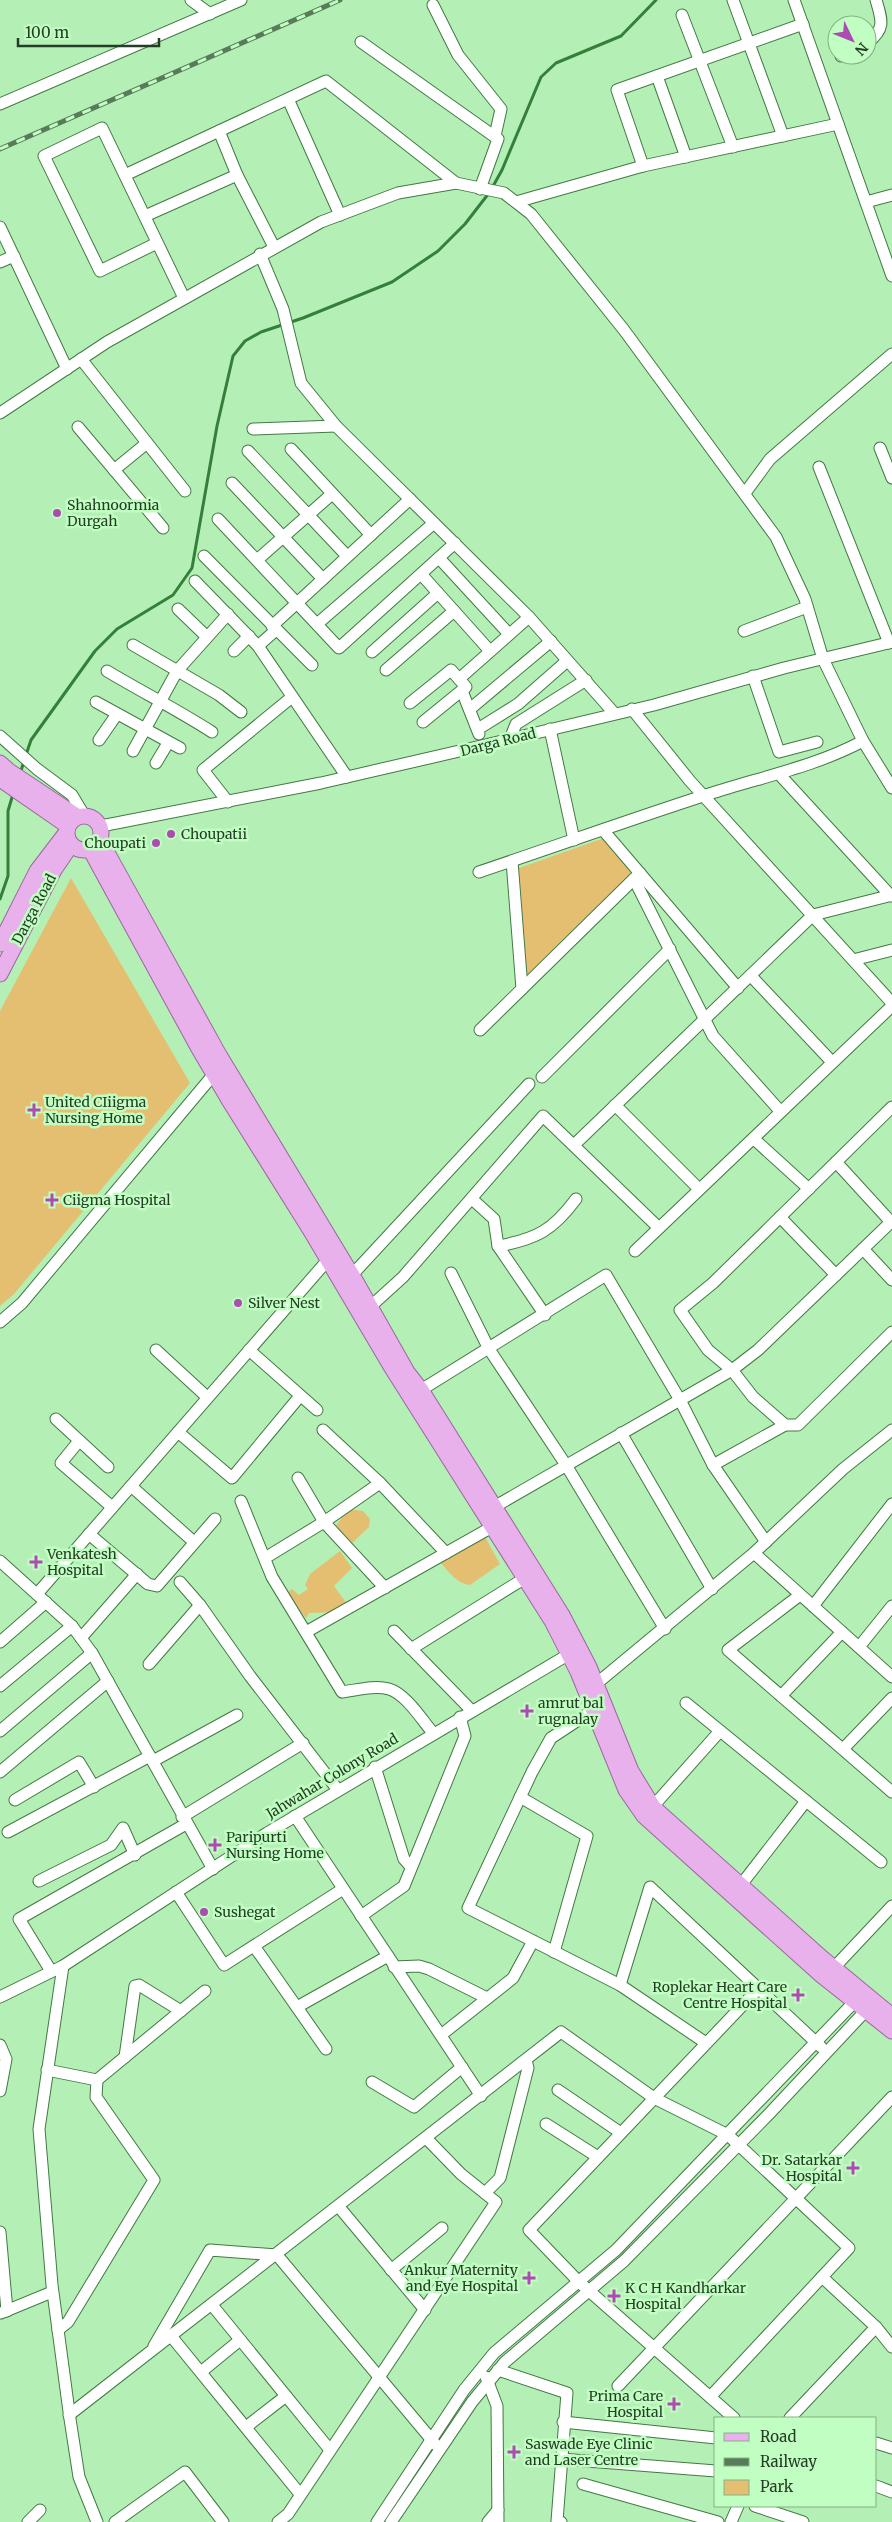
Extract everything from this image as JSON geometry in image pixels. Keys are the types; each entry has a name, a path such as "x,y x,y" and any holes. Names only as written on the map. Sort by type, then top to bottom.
{"main road":[{"path":"0,763 9,772 60,804 74,827 84,851 97,839"},
{"path":"0,780 74,827"},
{"path":"0,944 37,871 74,827 91,817 97,839 220,1071 332,1255 392,1368 552,1621 574,1651"},
{"name":"Darga Road","path":"0,974 74,827"},
{"path":"332,1255 352,1275 407,1372 421,1390 562,1615 574,1651 599,1706 626,1790 829,1973 865,2001 892,2016"},
{"path":"865,2001 892,2031"}],"street":[{"path":"192,0 210,14"},
{"path":"0,104 241,0"},
{"path":"733,0 783,136"},
{"path":"794,0 892,276"},
{"path":"876,0 882,20 877,35"},
{"path":"434,5 458,55 501,109 495,136"},
{"path":"682,15 733,147"},
{"path":"643,166 617,90 803,24"},
{"path":"361,42 495,136 499,143 482,189"},
{"path":"656,76 686,157"},
{"path":"125,175 326,81 456,183"},
{"path":"288,99 340,215"},
{"path":"516,202 643,166 838,124"},
{"path":"158,243 100,271 44,156 102,128 145,216 158,243 184,298"},
{"path":"219,131 237,175 274,247"},
{"path":"145,216 237,175"},
{"path":"0,413 81,360 184,298 260,254 322,222 398,193 456,183 504,193 531,214 624,330 776,536 807,607 823,659 863,741 892,788"},
{"path":"866,202 892,194"},
{"path":"0,227 67,369"},
{"path":"260,254 283,309 292,339 301,383 336,426 529,617 614,713"},
{"path":"0,262 14,256"},
{"path":"745,493 770,459 892,354"},
{"path":"81,360 186,491"},
{"path":"78,426 163,528"},
{"path":"254,429 336,426"},
{"path":"114,470 147,443"},
{"path":"880,448 892,478"},
{"path":"292,449 370,535"},
{"path":"248,451 347,556"},
{"path":"818,467 891,642"},
{"path":"232,483 323,578"},
{"path":"257,560 332,494"},
{"path":"258,646 296,602 410,499"},
{"path":"218,519 340,648 455,543"},
{"path":"317,624 434,523"},
{"path":"204,556 312,665"},
{"path":"439,558 509,634"},
{"path":"421,574 490,651"},
{"path":"196,581 258,646 347,777"},
{"path":"372,652 438,593"},
{"path":"744,631 807,607"},
{"path":"178,609 206,636"},
{"path":"386,670 454,611"},
{"path":"133,751 177,671 206,636 228,614"},
{"path":"459,679 529,617"},
{"path":"234,651 249,636"},
{"path":"470,709 551,641"},
{"name":"Darga Road","path":"97,839 228,802 481,746 891,642"},
{"path":"133,645 219,695 241,712"},
{"path":"478,729 518,704 567,661"},
{"path":"410,703 451,670 466,687 423,722"},
{"path":"107,671 160,702 177,709 212,732"},
{"path":"753,676 779,752 817,742"},
{"path":"510,739 516,724 586,680"},
{"path":"462,691 478,729 481,746"},
{"path":"228,802 203,770 292,697"},
{"path":"96,702 144,730 180,748"},
{"path":"632,709 703,796 892,1004 780,1111 754,1139 635,1251"},
{"path":"99,740 117,714"},
{"path":"550,729 574,840"},
{"path":"0,736 12,750 72,795 74,827"},
{"path":"479,872 703,796 779,774 842,752 863,741"},
{"path":"156,763 168,743"},
{"path":"575,1144 813,915 891,896 779,774"},
{"path":"604,830 637,876 738,988"},
{"path":"512,861 522,989"},
{"path":"637,876 670,949 713,1036 780,1111"},
{"path":"480,1030 637,876"},
{"path":"542,1078 670,949"},
{"path":"853,960 892,950"},
{"path":"751,976 832,1062"},
{"path":"0,1322 22,1303 220,1071"},
{"path":"352,1275 529,1084"},
{"path":"616,1106 699,1189"},
{"path":"785,1425 753,1397 732,1370 708,1350 680,1310 713,1283 892,1107"},
{"path":"370,1307 403,1277 543,1116 575,1144 659,1228"},
{"path":"754,1139 809,1189"},
{"path":"494,1507 732,1370 758,1350 892,1221 836,1162"},
{"path":"472,1198 494,1219 498,1246 545,1315"},
{"path":"498,1246 527,1241 543,1232 565,1213 576,1198"},
{"path":"780,1217 836,1275"},
{"path":"863,1249 892,1280"},
{"path":"37,1594 332,1255"},
{"path":"451,1273 490,1349 566,1465 665,1628"},
{"path":"421,1390 545,1315 606,1275 680,1400 713,1465 766,1542"},
{"path":"713,1465 785,1425 798,1425 892,1332"},
{"path":"156,1350 207,1397"},
{"path":"249,1350 317,1410"},
{"path":"178,1432 232,1478 300,1396"},
{"path":"56,1419 108,1467"},
{"path":"323,1430 380,1483 446,1553"},
{"path":"591,1688 754,1553 843,1469 892,1430"},
{"path":"621,1433 712,1589"},
{"path":"79,1442 61,1463 112,1508"},
{"path":"298,1478 324,1522 384,1588"},
{"path":"265,1558 324,1522 380,1483"},
{"path":"131,1486 194,1542"},
{"path":"241,1501 272,1577 342,1692 377,1688 391,1689 404,1699 433,1733"},
{"path":"813,1606 892,1504"},
{"path":"89,1534 148,1584 157,1586 215,1519"},
{"path":"306,1632 492,1527"},
{"path":"754,1553 892,1677"},
{"path":"0,1561 72,1626 81,1638 108,1681 213,1869"},
{"path":"81,1638 136,1574"},
{"path":"411,1649 525,1578"},
{"path":"180,1582 200,1605 338,1790"},
{"path":"800,1595 728,1650 892,1792"},
{"path":"0,1642 46,1602"},
{"path":"149,1664 200,1605"},
{"path":"859,1647 891,1609"},
{"path":"0,1686 72,1626"},
{"path":"394,1632 471,1710"},
{"path":"781,1696 842,1632"},
{"name":"Jahwahar Colony Road","path":"0,1997 63,1966 295,1816 471,1710 574,1651"},
{"path":"0,1731 92,1654"},
{"path":"0,1772 108,1681"},
{"path":"843,1749 892,1698"},
{"path":"686,1703 881,1862"},
{"path":"599,1706 551,1738 520,1797 468,1908 620,1985 706,2043"},
{"path":"8,1832 236,1716"},
{"path":"362,1916 404,1886 465,1736 460,1717"},
{"path":"649,1812 720,1731"},
{"path":"51,1972 19,1918 135,1855 184,1820 302,1743"},
{"path":"15,1800 79,1762 94,1787"},
{"path":"376,1767 404,1859 411,1867"},
{"path":"520,1797 587,1836 554,1952"},
{"path":"737,1890 806,1801"},
{"path":"295,1816 480,2096"},
{"path":"39,1882 111,1845 123,1828 125,1837 135,1855"},
{"path":"620,1985 650,1887 827,2052"},
{"path":"176,1892 224,1966 344,1889"},
{"path":"829,1973 888,1918 892,1906"},
{"path":"440,2035 513,1978 533,1941"},
{"path":"254,1946 326,2049"},
{"path":"297,2007 388,1956"},
{"path":"63,1966 39,2129 52,2292 69,2415 79,2477 97,2522"},
{"path":"394,1967 418,1966 429,1969 487,1998"},
{"path":"126,2057 136,1986 139,1985 181,2011"},
{"path":"733,2417 579,2282 529,2230 759,1988"},
{"path":"58,2330 68,2322 154,2180 96,2097 97,2080 205,1991"},
{"path":"376,2522 431,2440 494,2353 616,2250 816,2042 865,2001"},
{"path":"391,2522 440,2450 505,2362 624,2261 827,2052 865,2001"},
{"path":"69,2415 562,2032 654,2098 728,2135 849,2248 710,2397"},
{"path":"0,2045 6,2059 2,2071 0,2091"},
{"path":"485,2194 500,2178 528,2068 526,2060"},
{"path":"372,2082 414,2107 462,2067"},
{"path":"47,2070 97,2080"},
{"path":"558,2090 621,2132"},
{"path":"618,2386 892,2097"},
{"path":"546,2124 598,2157"},
{"path":"278,2522 288,2514 496,2202 461,2174 426,2138"},
{"path":"339,2207 425,2310"},
{"path":"392,2270 442,2228"},
{"path":"0,2232 3,2312 52,2292"},
{"path":"150,2353 210,2250 277,2255 440,2450"},
{"path":"822,2277 876,2327 892,2346"},
{"path":"212,2305 330,2450"},
{"path":"794,2417 876,2327"},
{"path":"171,2336 300,2494"},
{"path":"201,2372 240,2340"},
{"path":"481,2370 489,2382 497,2406 498,2522"},
{"path":"498,2370 567,2393 563,2422 557,2521 561,2522"},
{"path":"246,2427 286,2396"},
{"path":"563,2422 714,2438"},
{"path":"877,2442 892,2448"},
{"path":"561,2459 714,2471"},
{"path":"115,2522 185,2472 223,2522"},
{"path":"583,2484 718,2522"},
{"path":"877,2486 892,2492"},
{"path":"731,2522 738,2507"},
{"path":"757,2507 786,2519 803,2522"},
{"path":"28,2522 40,2510"},
{"path":"488,2522 498,2510"}],"green space":[{"path":"604,838 631,873 527,977 519,868"},
{"path":"71,878 190,1083 14,1294 0,1306 0,1011"},
{"path":"349,1509 363,1511 370,1519 369,1527 350,1545 333,1529"},
{"path":"484,1535 500,1564 470,1585 465,1584 454,1577 441,1563"},
{"path":"340,1551 352,1568 334,1586 347,1604 336,1612 309,1613 306,1618 286,1594 292,1589 299,1595 308,1589 305,1585 310,1574"}],"waterway":[{"path":"492,188 502,170 541,77 556,63 621,36 656,0"},
{"path":"26,755 31,740 95,651 117,629 173,595 192,568 217,426 233,356 245,341 261,332 303,318 392,282 438,251 465,224 489,193"},
{"path":"20,774 24,761"},
{"path":"0,899 8,876 8,811 13,794"}],"railway":[{"path":"0,149 340,0"}],"place":[{"name":"Shahnoormia Durgah","path":"57,513"},
{"name":"Choupatii","path":"171,834"},
{"name":"Choupati","path":"156,843"},
{"name":"United CIiigma Nursing Home","path":"34,1110"},
{"name":"Ciigma Hospital","path":"52,1200"},
{"name":"Silver Nest","path":"238,1303"},
{"name":"Venkatesh Hospital","path":"36,1562"},
{"name":"amrut bal rugnalay","path":"527,1711"},
{"name":"Paripurti Nursing Home","path":"215,1845"},
{"name":"Sushegat","path":"204,1912"},
{"name":"Roplekar Heart Care Centre Hospital","path":"798,1995"},
{"name":"Dr. Satarkar Hospital","path":"853,2168"},
{"name":"Ankur Maternity and Eye Hospital","path":"529,2278"},
{"name":"K C H Kandharkar Hospital","path":"614,2296"},
{"name":"Prima Care Hospital","path":"674,2404"},
{"name":"Saswade Eye Clinic and Laser Centre","path":"514,2452"}]}
